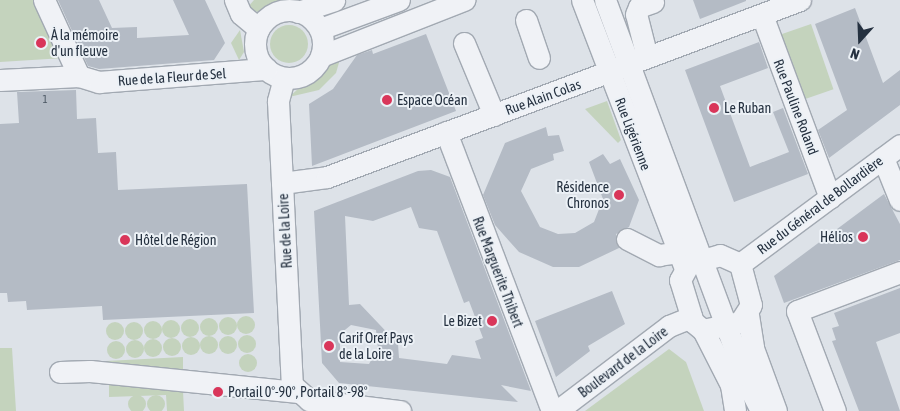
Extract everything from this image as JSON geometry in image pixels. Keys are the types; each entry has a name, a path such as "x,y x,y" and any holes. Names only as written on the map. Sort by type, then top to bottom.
{"street":[{"path":"44,0 79,76"},
{"path":"235,0 241,14 259,29"},
{"path":"334,0 298,12 274,14 259,29 256,50 275,73 307,74 321,56 464,0"},
{"path":"320,29 400,0 410,20"},
{"name":"Rue Ligérienne","path":"582,0 608,72 688,260"},
{"path":"605,0 638,61"},
{"name":"Rue Alain Colas","path":"282,183 327,177 800,0"},
{"path":"653,2 639,7 636,14 638,61 688,260 727,327 749,388 761,411"},
{"path":"298,12 311,18 320,29 321,56"},
{"name":"Rue Pauline Roland","path":"762,15 830,198"},
{"path":"526,20 539,58"},
{"path":"464,42 494,114"},
{"name":"Rue de la Fleur de Sel","path":"0,80 79,76 99,82 275,73"},
{"name":"Rue de la Loire","path":"275,73 294,389"},
{"name":"Rue Marguerite Thibert","path":"446,132 552,411"},
{"path":"892,152 900,200"},
{"name":"Rue du Général de Bollardière","path":"740,264 892,152"},
{"path":"627,239 658,255 688,260 726,255 740,264 751,305 748,315 753,348 776,411"},
{"path":"688,260 681,287 697,324 731,385 735,411"},
{"path":"835,411 797,311 900,272"},
{"path":"727,327 748,315"},
{"name":"Boulevard de la Loire","path":"557,411 669,326 697,324 727,327"},
{"path":"60,372 90,371 294,389 309,400 400,411"},
{"path":"748,411 749,388"}],"green space":[{"path":"0,0 37,0 64,58 0,62"},
{"path":"254,0 314,0 283,3 258,12 247,8"},
{"path":"811,24 833,89 797,102 774,37"},
{"path":"289,25 302,31 308,44 302,57 289,63 276,57 270,44 276,31"},
{"path":"240,30 244,52 239,60 231,43"},
{"path":"340,59 336,73 319,90 289,97 325,65"},
{"path":"607,101 621,140 618,143 585,109"},
{"path":"242,316 250,316 255,321 253,332 242,334 237,329 237,321"},
{"path":"224,317 232,317 237,322 235,333 224,335 219,330 219,322"},
{"path":"205,318 213,318 218,323 216,334 205,336 200,331 200,323"},
{"path":"186,319 194,319 199,324 197,335 186,337 181,332 181,324"},
{"path":"167,320 175,320 180,325 178,336 167,338 162,333 162,325"},
{"path":"149,321 157,321 162,326 160,337 149,339 144,334 144,326"},
{"path":"111,322 119,322 124,327 122,338 111,340 106,335 106,327"},
{"path":"130,322 138,322 143,327 141,338 130,340 125,335 125,327"},
{"path":"243,335 251,335 256,340 254,351 243,353 238,348 238,340"},
{"path":"205,336 213,336 218,341 216,352 205,354 200,349 200,341"},
{"path":"224,336 232,336 237,341 235,352 224,354 219,349 219,341"},
{"path":"187,337 195,337 200,342 198,353 187,355 182,350 182,342"},
{"path":"168,338 176,338 181,343 179,354 168,356 163,351 163,343"},
{"path":"149,339 157,339 162,344 160,355 149,357 144,352 144,344"},
{"path":"131,340 139,340 144,345 142,356 131,358 126,353 126,345"},
{"path":"112,341 120,341 125,346 123,357 112,359 107,354 107,346"},
{"path":"0,348 12,348 16,411 0,411"},
{"path":"669,349 686,362 704,411 585,411"},
{"path":"244,354 252,354 257,359 255,370 244,372 239,367 239,359"},
{"path":"183,357 183,373 106,363 106,361"},
{"path":"109,381 183,391 184,411 167,411 166,395 109,397"},
{"path":"137,395 143,398 146,404 143,410 137,413 131,410 128,404 131,398"},
{"path":"156,395 162,398 165,404 162,410 156,413 150,410 147,404 150,398"}],"building":[{"path":"58,0 99,0 112,28 137,27 137,38 189,35 173,0 205,0 225,43 214,60 99,69 88,66"},
{"path":"693,0 746,0 746,1 700,19"},
{"path":"855,8 883,83 900,70 900,105 829,158 818,130 847,110 815,24"},
{"name":"Espace Océan","path":"426,34 456,111 312,166 309,104 333,89 357,55 372,50 373,54"},
{"name":"Le Ruban","path":"759,42 768,68 720,86 750,167 789,152 773,112 783,108 808,174 734,202 685,70"},
{"name":"Hôtel de Région","path":"76,90 77,119 96,118 98,153 116,152 118,190 247,184 254,313 103,320 102,306 27,310 26,301 8,302 7,293 0,293 0,124 19,123 17,92"},
{"name":"Résidence Chronos","path":"546,127 548,136 559,135 564,151 553,154 554,160 531,169 521,191 540,227 558,234 575,233 594,222 603,199 589,162 603,154 610,164 620,159 639,200 629,227 616,234 619,248 579,267 553,267 519,252 495,225 483,195 505,143"},
{"path":"431,170 450,177 531,391 501,385 518,402 339,383 322,363 314,211 418,171","holes":["411,207 419,228 437,231 464,303 469,301 483,338 475,341 481,359 452,355 447,364 399,358 398,344 360,304 349,305 345,216 373,221","351,325 376,330 378,348 369,364 340,362 340,334"]},
{"name":"Hélios","path":"884,194 900,224 900,260 784,303 774,276"},
{"path":"900,288 900,333 876,342 900,411 859,411 832,341 836,340 832,328 839,326 834,313"},
{"path":"612,291 625,324 588,346 590,351 556,377 535,321"}],"place":[{"name":"À la mémoire d'un fleuve","path":"41,43"},
{"name":"Espace Océan","path":"387,100"},
{"name":"Le Ruban","path":"714,108"},
{"name":"Résidence Chronos","path":"619,195"},
{"name":"Hélios","path":"863,237"},
{"name":"Hôtel de Région","path":"125,240"},
{"name":"Le Bizet","path":"492,321"},
{"name":"Carif Oref Pays de la Loire","path":"329,346"},
{"name":"Portail 0°-90°, Portail 8°-98°","path":"218,392"}]}
